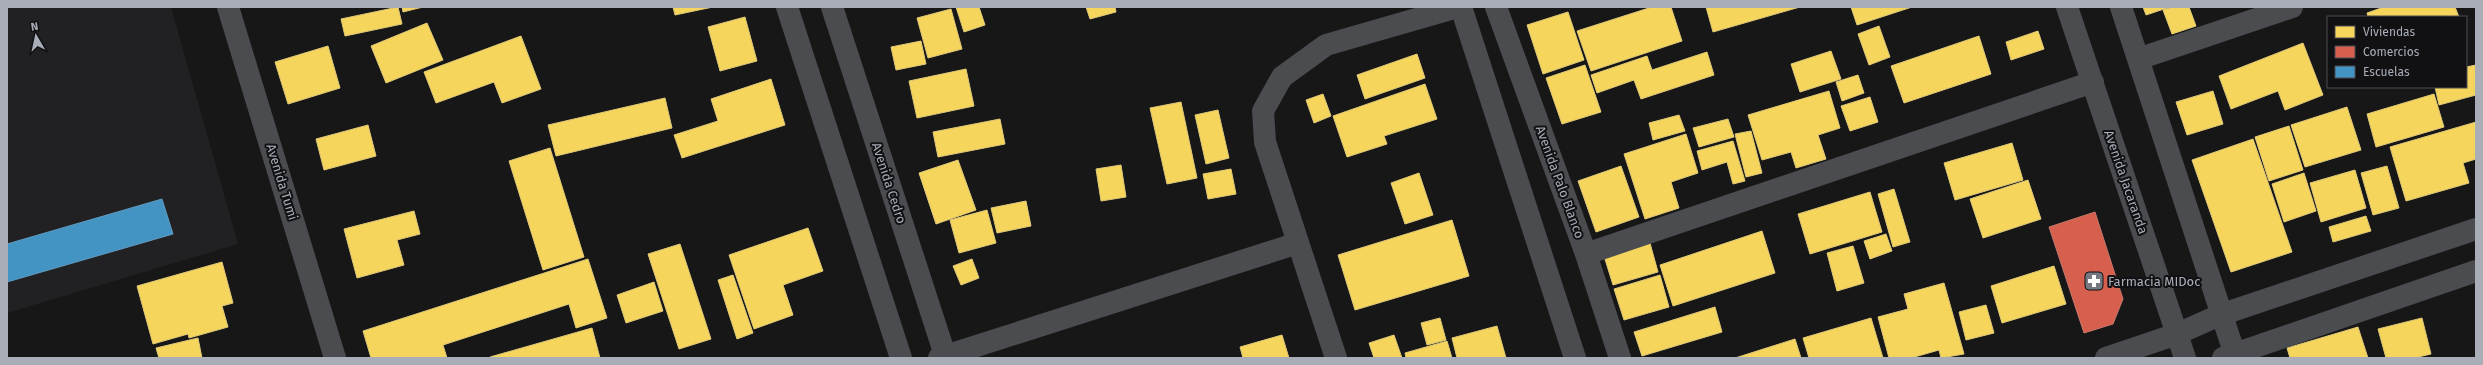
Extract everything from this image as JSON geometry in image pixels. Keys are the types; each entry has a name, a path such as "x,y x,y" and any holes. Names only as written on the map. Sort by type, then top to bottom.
{"street":[{"name":"Avenida Tumi","path":"228,7 335,358"},
{"path":"787,7 901,358"},
{"name":"Avenida Cedro","path":"832,7 943,357"},
{"path":"1336,358 1265,142 1263,111 1282,77 1326,45 1458,7"},
{"path":"1461,7 1575,358"},
{"name":"Avenida Palo Blanco","path":"1496,7 1586,254 1620,358"},
{"name":"Avenida Jacaranda","path":"2067,7 2185,358"},
{"path":"2121,7 2220,315 2231,357 2476,271"},
{"path":"2138,60 2292,7"},
{"path":"1586,254 2093,82"},
{"path":"2106,358 2177,334 2220,315 2476,229"},
{"path":"943,357 1298,243"}],"shaded area":[{"path":"7,7 171,7 238,244 7,313"}],"building: Viviendas":[{"path":"398,7 402,24 345,36 341,19"},
{"path":"402,7 423,7 403,12"},
{"path":"673,7 713,7 675,15"},
{"path":"956,7 979,7 985,25 964,32"},
{"path":"1086,7 1115,7 1116,12 1090,19"},
{"path":"1652,7 1671,7 1682,41 1591,71 1577,31"},
{"path":"1706,7 1800,7 1713,32"},
{"path":"1851,7 1912,7 1857,25"},
{"path":"2143,7 2170,7 2146,15"},
{"path":"2173,7 2189,7 2196,26 2172,34 2163,10"},
{"path":"2384,7 2455,7 2459,16 2368,16 2367,13"},
{"path":"951,9 962,49 928,58 917,18"},
{"path":"1568,12 1584,60 1543,74 1527,25"},
{"path":"745,17 757,61 720,71 708,27"},
{"path":"427,23 443,60 386,83 371,46"},
{"path":"1879,26 1890,57 1869,65 1858,34"},
{"path":"2038,31 2044,49 2011,60 2006,42"},
{"path":"521,36 541,89 502,103 494,82 436,103 424,72"},
{"path":"1979,36 1991,74 1904,103 1891,66"},
{"path":"921,41 926,64 896,70 891,47"},
{"path":"2303,43 2323,95 2285,110 2278,91 2231,109 2219,76"},
{"path":"328,46 340,88 288,104 275,62"},
{"path":"1831,51 1841,79 1800,92 1791,64"},
{"path":"1707,52 1714,75 1641,99 1634,80 1597,93 1591,75 1647,56 1652,70"},
{"path":"1417,54 1425,78 1365,99 1357,75"},
{"path":"1585,65 1601,112 1562,124 1546,78"},
{"path":"2476,65 2476,95 2439,105 2435,88 2467,88 2467,67"},
{"path":"966,69 974,106 917,118 909,81"},
{"path":"1858,75 1864,93 1842,101 1836,82"},
{"path":"771,79 785,125 682,158 674,135 718,121 711,99"},
{"path":"1425,84 1437,119 1384,136 1387,144 1347,157 1333,116"},
{"path":"1829,91 1840,128 1818,135 1826,159 1796,168 1791,152 1762,160 1748,115"},
{"path":"2213,91 2223,124 2187,135 2176,102"},
{"path":"1323,94 1331,116 1314,123 1306,100"},
{"path":"2434,94 2444,127 2376,147 2367,114"},
{"path":"1870,97 1878,122 1850,131 1841,106"},
{"path":"665,98 672,128 556,156 548,125"},
{"path":"1181,102 1197,178 1167,184 1150,108"},
{"path":"2347,107 2361,150 2305,167 2291,125"},
{"path":"1218,110 1229,158 1206,164 1195,115"},
{"path":"1679,115 1685,131 1653,140 1649,123"},
{"path":"1000,119 1005,144 938,157 933,132"},
{"path":"1728,119 1734,137 1699,147 1693,128"},
{"path":"2476,122 2476,159 2463,163 2469,183 2406,201 2390,147"},
{"path":"368,125 376,156 324,170 316,139"},
{"path":"2289,126 2303,170 2269,181 2255,137"},
{"path":"1751,131 1762,173 1746,177 1735,134"},
{"path":"1686,134 1698,173 1671,182 1679,208 1645,219 1624,154"},
{"path":"2253,139 2292,252 2231,272 2192,160"},
{"path":"1733,141 1745,181 1733,184 1727,162 1702,170 1697,151"},
{"path":"2012,143 2023,180 1955,200 1944,163"},
{"path":"550,148 584,257 543,270 509,161"},
{"path":"958,160 976,210 936,224 919,173"},
{"path":"1121,165 1126,197 1101,201 1096,169"},
{"path":"1621,166 1639,217 1596,232 1578,181"},
{"path":"2387,166 2399,208 2373,215 2361,173"},
{"path":"1231,169 1236,194 1208,199 1203,174"},
{"path":"2355,170 2366,208 2321,222 2310,183"},
{"path":"1419,173 1433,215 1405,224 1391,183"},
{"path":"2304,173 2316,211 2284,222 2272,184"},
{"path":"2028,180 2041,219 1983,238 1970,199"},
{"path":"1894,189 1910,242 1893,247 1878,194"},
{"path":"1870,192 1882,232 1810,254 1798,214"},
{"path":"1026,201 1031,226 997,233 991,208"},
{"path":"987,210 996,243 959,253 950,220"},
{"path":"414,211 420,234 397,240 404,265 357,278 344,229"},
{"path":"2366,216 2371,231 2333,242 2329,227"},
{"path":"1452,220 1469,276 1355,310 1338,255"},
{"path":"808,228 823,271 783,285 793,315 754,329 729,255"},
{"path":"1762,231 1775,273 1673,306 1660,265"},
{"path":"1886,234 1892,251 1870,259 1864,241"},
{"path":"1650,243 1658,272 1613,285 1604,256"},
{"path":"680,244 711,339 679,349 648,254"},
{"path":"1853,246 1864,283 1837,291 1827,253"},
{"path":"588,259 607,318 576,328 569,304 443,345 447,358 371,358 363,331"},
{"path":"972,259 979,278 961,285 953,266"},
{"path":"222,262 233,303 222,306 228,327 189,338 188,334 153,344 137,286"},
{"path":"2054,266 2066,304 2002,323 1991,286"},
{"path":"733,275 753,333 737,339 718,280"},
{"path":"1660,275 1669,307 1624,320 1614,289"},
{"path":"654,282 663,311 626,323 617,295"},
{"path":"1944,283 1964,354 1941,358 1939,350 1911,358 1889,358 1878,317 1908,309 1904,294"},
{"path":"1986,305 1994,333 1966,340 1959,312"},
{"path":"1715,307 1722,332 1642,356 1634,332"},
{"path":"1440,318 1446,340 1427,345 1421,323"},
{"path":"1871,318 1883,358 1809,358 1803,338"},
{"path":"2422,318 2431,354 2414,358 2386,358 2378,329"},
{"path":"1497,326 1506,358 1457,358 1452,338"},
{"path":"2358,327 2368,358 2290,358 2287,348"},
{"path":"592,328 600,358 490,357"},
{"path":"1282,335 1289,358 1243,358 1240,347"},
{"path":"1394,335 1402,358 1374,358 1369,343"},
{"path":"198,338 202,358 159,358 156,348"},
{"path":"1795,339 1801,358 1735,358"},
{"path":"1447,341 1452,358 1406,358 1405,353"}],"building: Comercios":[{"path":"2095,212 2123,299 2113,324 2084,333 2049,227"}],"building: Escuelas":[{"path":"162,199 173,234 7,282 7,244"}],"place":[{"name":"Farmacia MIDoc","path":"2094,281"}]}
